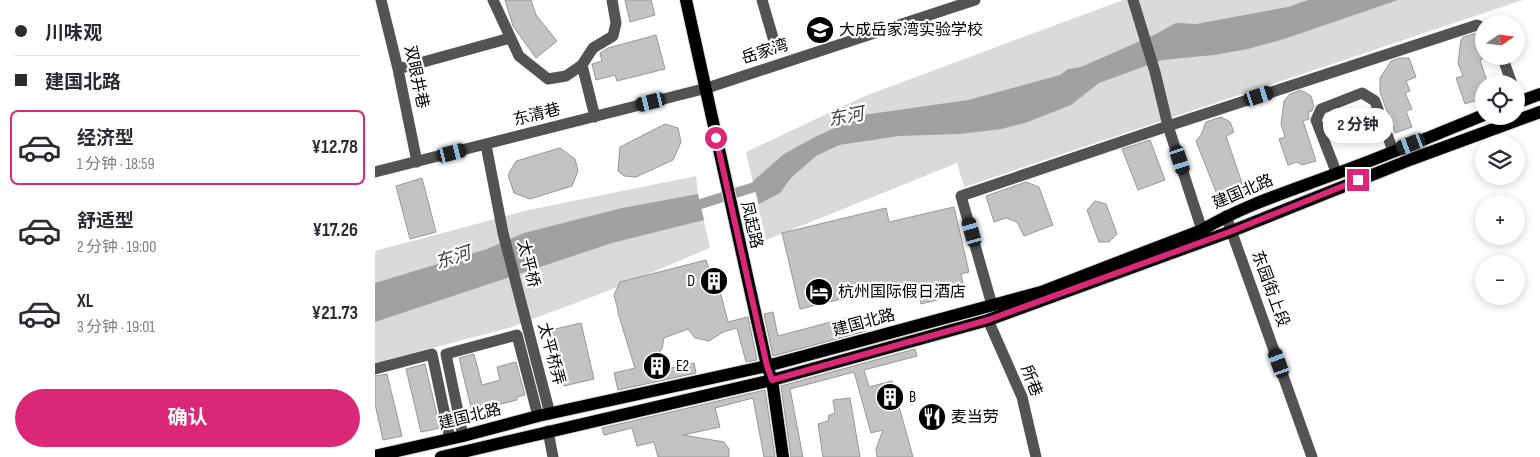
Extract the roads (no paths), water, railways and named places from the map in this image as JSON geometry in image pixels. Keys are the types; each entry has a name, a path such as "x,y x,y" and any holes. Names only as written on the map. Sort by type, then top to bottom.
{"main road":[{"name":"凤起路","path":"686,0 707,88 733,219 767,366 772,380 783,457"},
{"path":"1525,98 1540,94"},
{"name":"建国北路","path":"441,457 772,380 988,320 1232,231 1412,159 1540,112"},
{"name":"建国北路","path":"375,456 544,415 767,366 1041,292 1202,230 1225,216 1272,197 1337,174 1475,119"}],"street":[{"name":"双眼井巷","path":"381,0 398,69 417,162"},
{"path":"493,0 519,56 548,79 567,76 582,65 593,48 613,36 616,23 612,0"},
{"path":"762,0 776,48"},
{"name":"岳家湾","path":"707,88 950,4 975,0"},
{"path":"1133,0 1155,72 1168,126 1202,230"},
{"path":"993,305 961,196 1168,126 1475,27"},
{"path":"398,69 510,38"},
{"path":"582,65 595,117"},
{"name":"东清巷","path":"375,172 707,88"},
{"path":"1337,174 1316,120 1321,109 1362,93 1375,101 1393,151"},
{"name":"太平桥","path":"486,145 503,233 520,302"},
{"name":"东园街上段","path":"1225,216 1312,457"},
{"name":"太平桥弄","path":"520,302 544,415"},
{"name":"所巷","path":"988,320 1022,398 1037,457"},
{"path":"463,436 446,354 517,335 544,415"},
{"path":"375,369 432,354 449,438"},
{"path":"548,431 553,457"}],"waterway":[{"name":"东河","path":"688,208 767,183"}],"place":[{"name":"大成岳家湾实验学校","path":"820,30"},
{"name":"D","path":"714,281"},
{"name":"杭州国际假日酒店","path":"819,292"},
{"name":"E2","path":"657,366"},
{"name":"B","path":"890,397"},
{"name":"麦当劳","path":"932,417"}]}
